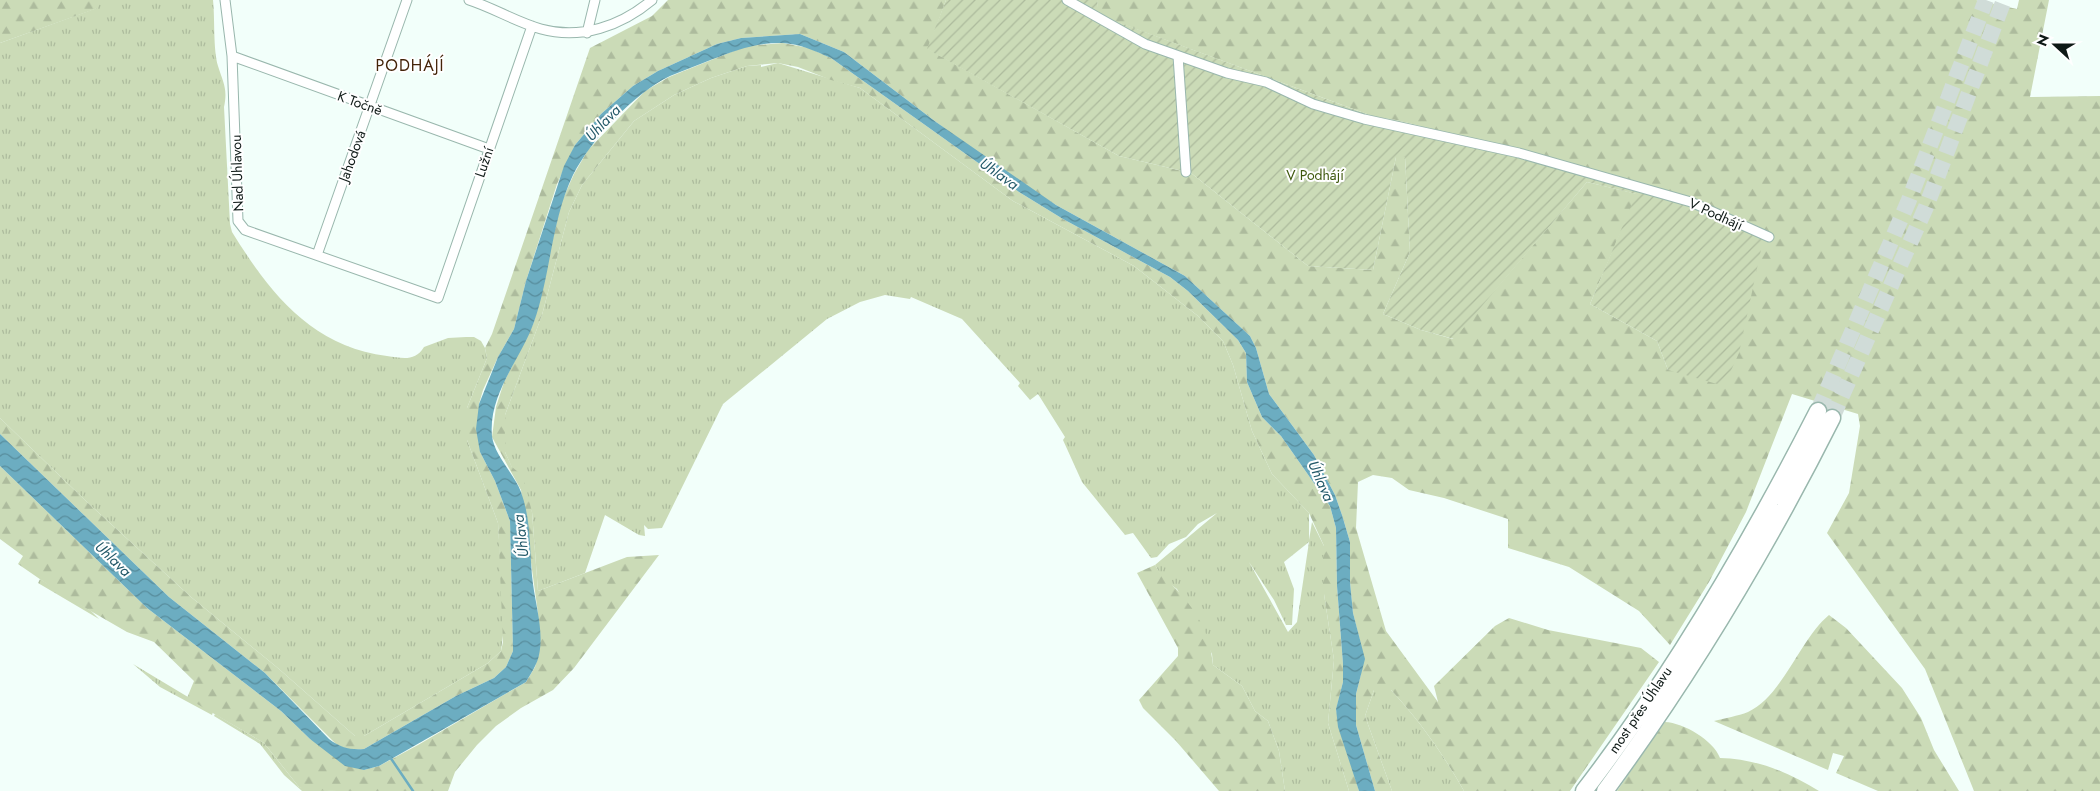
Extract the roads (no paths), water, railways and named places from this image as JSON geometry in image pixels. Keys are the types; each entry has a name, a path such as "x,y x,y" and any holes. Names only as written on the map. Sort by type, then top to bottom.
{"highway":[{"name":"most přes Úhlavu","path":"1584,791 1644,707 1825,414 1764,543 1709,636 1605,791"}],"street":[{"name":"Nad Úhlavou","path":"225,0 232,56 238,221 245,230 438,298"},
{"name":"Jahodová","path":"316,255 407,0"},
{"path":"469,0 532,26 566,33 587,33 615,24 641,9 652,0"},
{"path":"587,33 596,0"},
{"name":"V Podhájí","path":"1067,0 1145,44 1227,73 1266,82 1313,104 1364,119 1519,153 1691,202 1769,237"},
{"name":"Lužní","path":"438,298 532,26"},
{"name":"K Točně","path":"232,56 489,149"},
{"path":"1178,56 1186,172"}],"water":[{"name":"Úhlava","path":"800,34 844,52 936,122 1056,205 1185,276 1250,336 1256,348 1269,394 1314,455 1335,495 1350,542 1350,582 1353,613 1365,659 1356,694 1356,725 1375,791 1359,791 1338,727 1336,709 1343,682 1343,664 1337,586 1336,528 1330,506 1281,436 1262,417 1247,382 1246,353 1238,340 1188,291 1170,277 1063,219 1019,192 831,58 795,45 774,43 747,47 670,76 642,94 628,106 602,133 581,161 573,175 560,211 540,304 534,322 500,391 492,421 492,436 500,458 518,485 525,503 530,538 533,584 541,637 538,659 526,682 379,766 364,770 345,766 310,739 281,711 147,608 0,466 0,434 169,597 265,673 329,739 346,748 364,749 456,696 494,678 506,667 513,651 510,521 495,481 480,452 476,429 479,404 498,357 514,329 526,281 564,166 575,145 601,114 633,86 658,71 717,44 741,38"}],"waterway":[{"path":"390,757 413,791"}],"tunnel":[{"path":"1818,411 1909,200 1986,0"},
{"path":"1832,418 1926,207 2004,0"}],"district":[{"name":"PODHÁJÍ","path":"410,65"}]}
